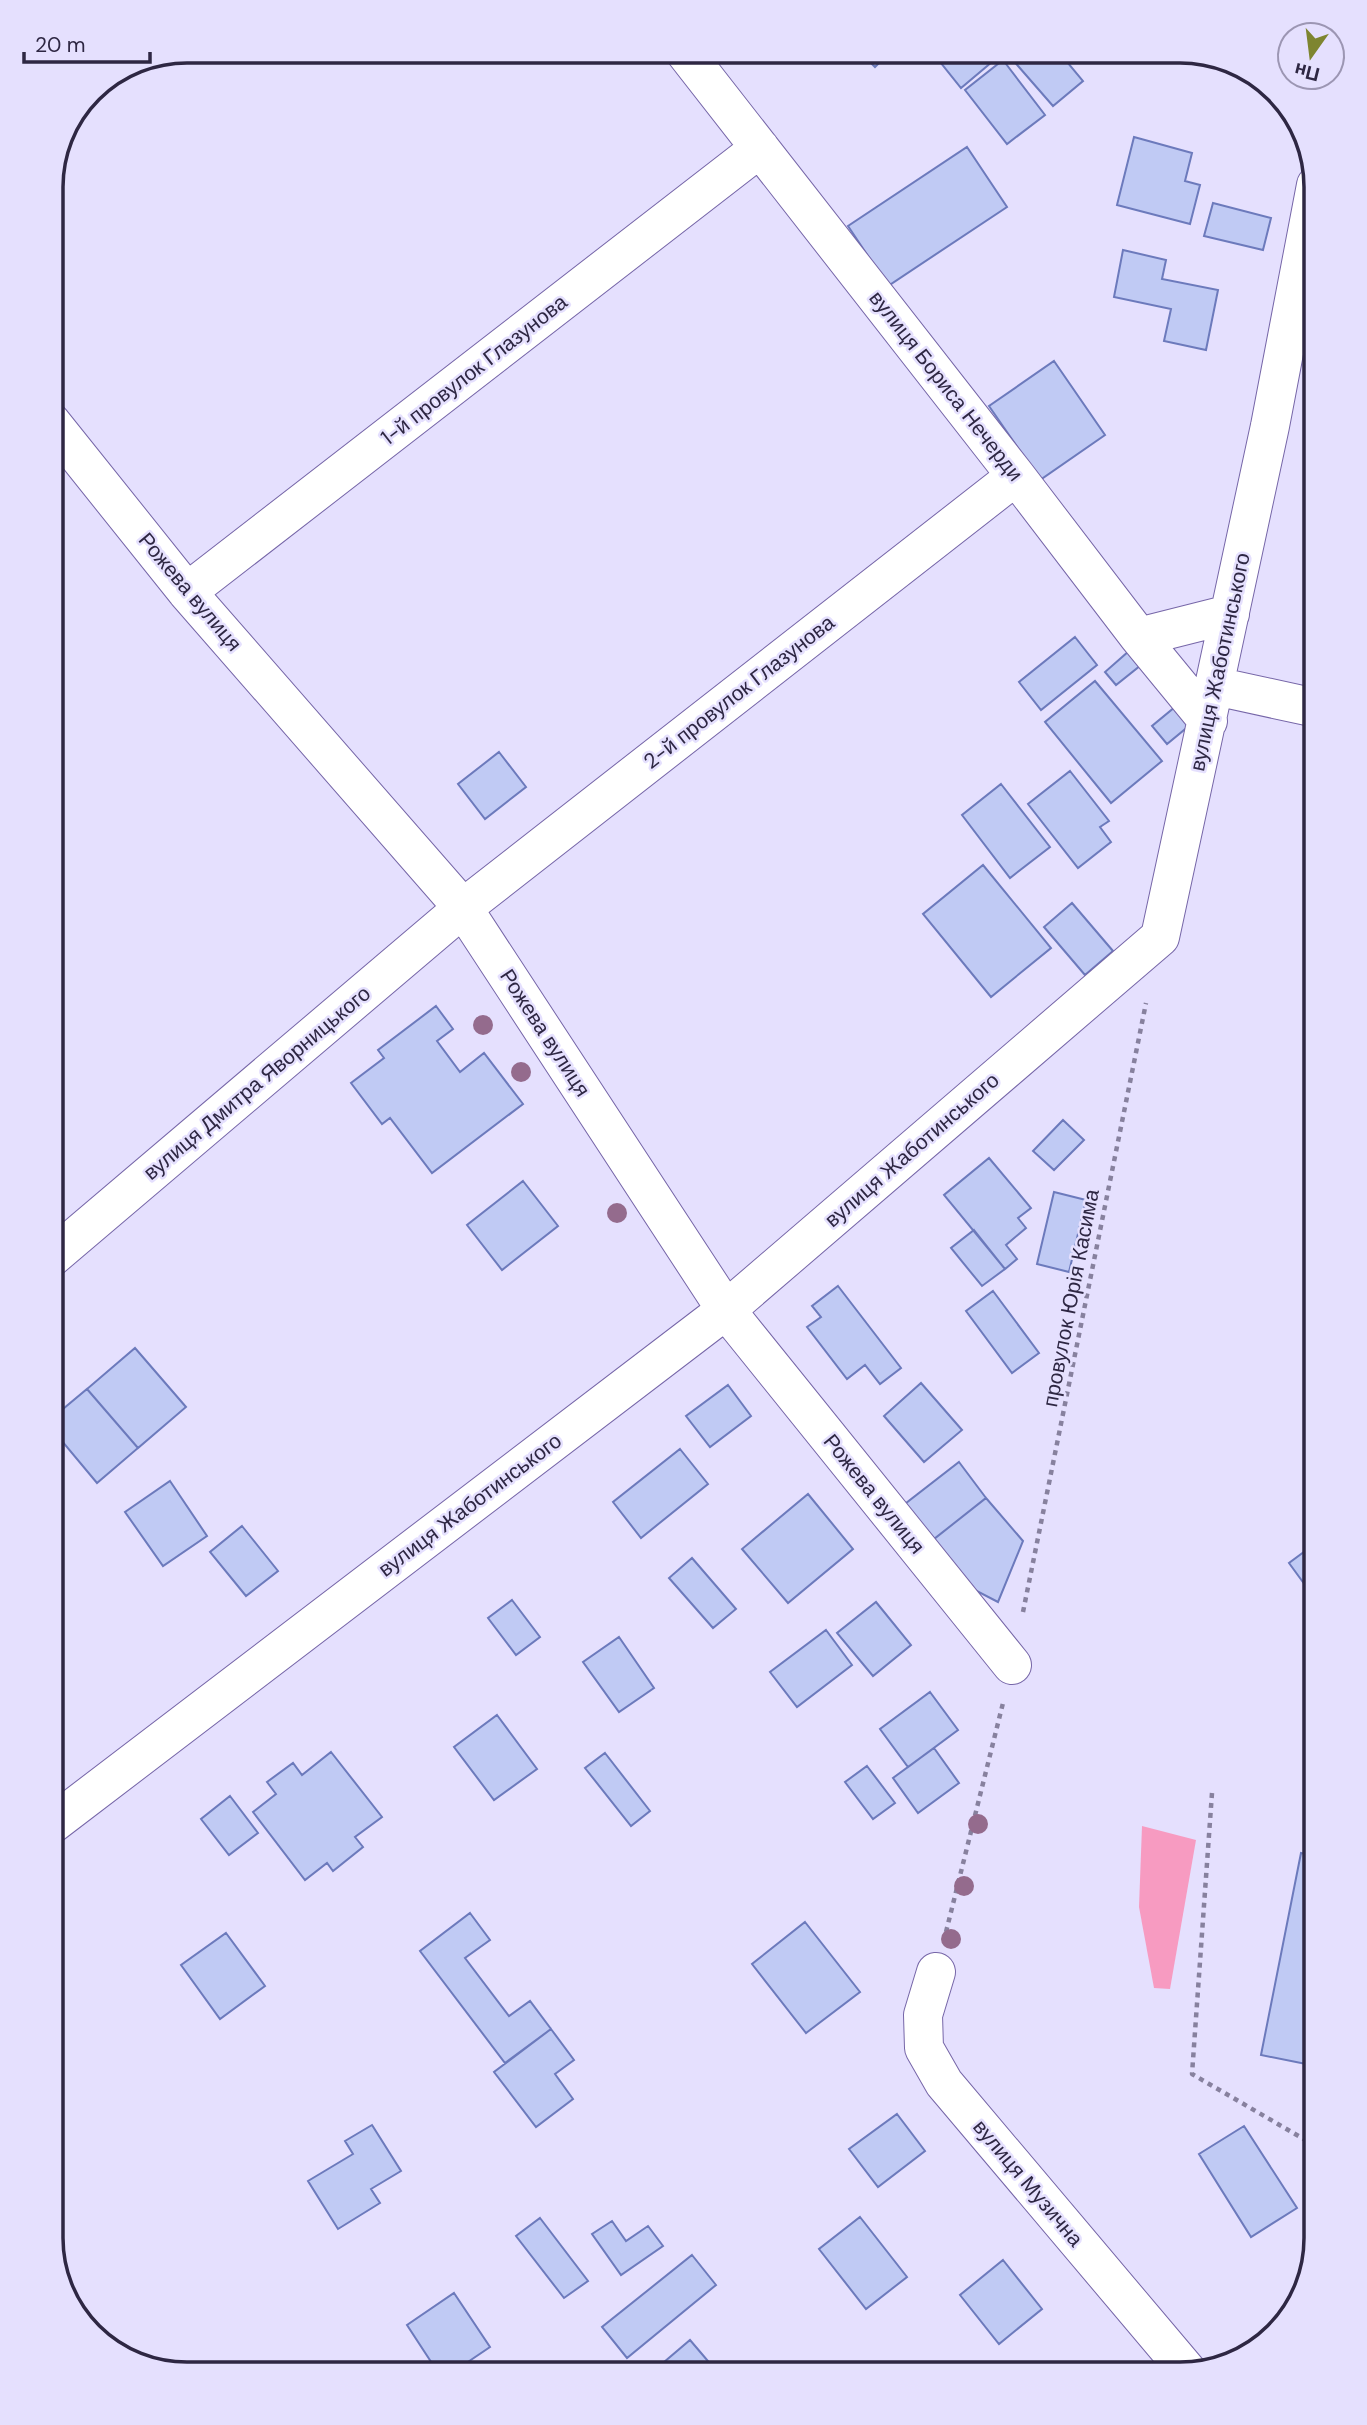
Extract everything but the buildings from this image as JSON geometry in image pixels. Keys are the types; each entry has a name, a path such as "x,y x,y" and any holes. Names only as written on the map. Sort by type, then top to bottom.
{"street":[{"name":"вулиця Бориса Нечерди","path":"693,63 1139,637 1212,703"},
{"name":"1-й провулок Глазунова","path":"187,592 760,148"},
{"name":"вулиця Жаботинського","path":"63,1816 726,1310 1160,937 1270,426 1304,249"},
{"name":"Рожева вулиця","path":"63,437 187,592 463,908 726,1310 1012,1665"},
{"name":"2-й провулок Глазунова","path":"463,908 1016,476"},
{"path":"1139,637 1230,614"},
{"path":"1212,703 1304,707"},
{"name":"вулиця Дмитра Яворницького","path":"63,1248 463,908"},
{"name":"вулиця Музична","path":"936,1972 923,2015 923,2048 944,2083 1180,2362"}],"path":[{"name":"провулок Юрія Касима","path":"936,1972 1012,1665 1160,937"},
{"path":"1212,1793 1192,2074 1304,2139"}],"shaded area":[{"path":"1142,1826 1196,1840 1170,1989 1154,1988 1139,1907"}]}
